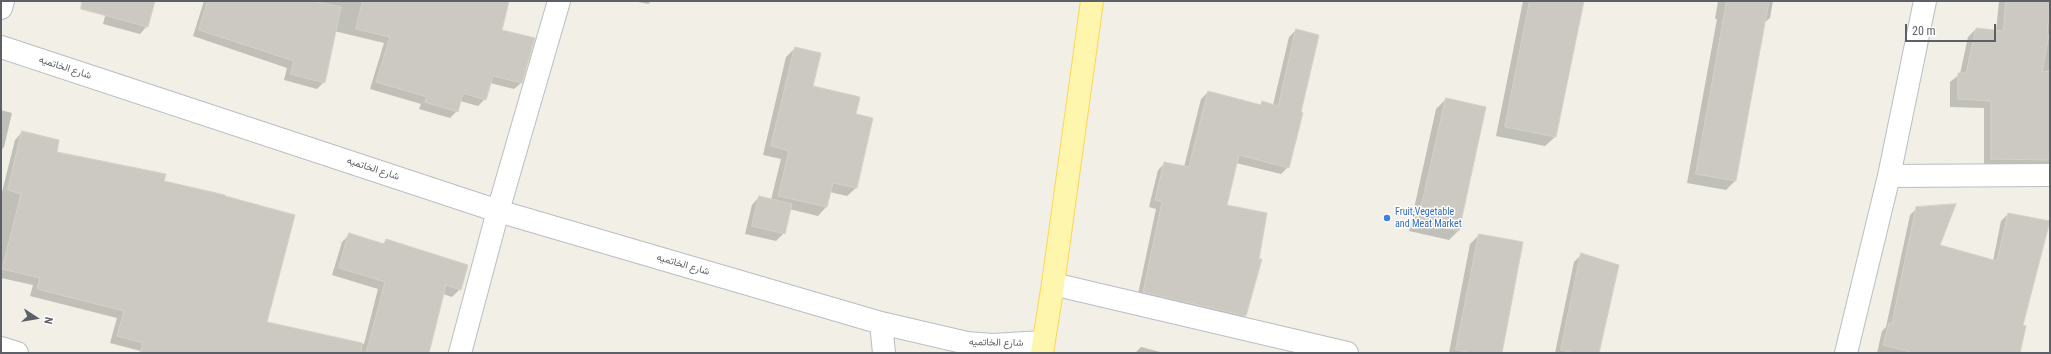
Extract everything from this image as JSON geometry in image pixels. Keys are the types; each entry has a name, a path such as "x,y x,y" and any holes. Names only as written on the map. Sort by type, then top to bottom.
{"main road":[{"name":"شارع الخاتميه","path":"1043,347 1092,1"}],"street":[{"path":"1,8 3,1"},
{"path":"460,353 498,211 559,1"},
{"path":"1846,353 1889,176 1925,1"},
{"name":"شارع الخاتميه","path":"1,47 498,211 881,323 967,343 1043,347"},
{"path":"1889,176 2050,175"},
{"path":"1053,284 1343,352"},
{"path":"881,323 884,353"},
{"path":"1,348 17,353"}],"building":[{"path":"82,1 155,1 148,27 81,9"},
{"path":"208,1 312,1 341,7 325,83 290,74 294,61 199,30"},
{"path":"363,1 509,1 502,30 535,38 522,83 493,76 486,100 463,93 458,112 425,102 427,97 376,82 390,37 356,29"},
{"path":"1530,1 1584,1 1556,137 1505,127"},
{"path":"1727,1 1769,1 1736,181 1696,174"},
{"path":"2006,1 2050,1 2047,35 2049,35 2042,72 2050,71 2050,160 1991,159 1991,101 1958,99 1958,73 1966,73 1976,28 2003,31"},
{"path":"1296,29 1319,35 1301,112 1303,113 1289,168 1239,155 1227,205 1267,213 1259,259 1262,259 1246,316 1143,292 1162,202 1155,200 1164,162 1189,167 1208,91 1261,105 1262,101 1278,106"},
{"path":"795,47 821,53 813,86 860,97 856,114 873,118 857,188 833,183 827,207 778,196 789,151 771,146"},
{"path":"1446,98 1486,107 1459,231 1418,222"},
{"path":"22,131 59,140 57,152 166,174 164,181 225,195 295,215 267,322 362,343 361,353 140,353 143,343 117,336 124,311 37,289 40,278 2,269 21,194 8,190"},
{"path":"759,196 792,204 785,234 752,226"},
{"path":"1956,204 1940,245 1997,261 2008,213 2050,221 2023,325 2026,326 2020,353 1914,353 1883,345 1889,323 1892,323 1916,207"},
{"path":"349,233 384,244 386,239 468,265 461,290 446,285 429,353 366,353 385,282 339,268"},
{"path":"1479,234 1523,242 1502,353 1472,353 1456,350"},
{"path":"1581,253 1619,265 1599,353 1575,353 1561,350"}],"place":[{"name":"Fruit,Vegetable and Meat Market","path":"1387,218"}]}
